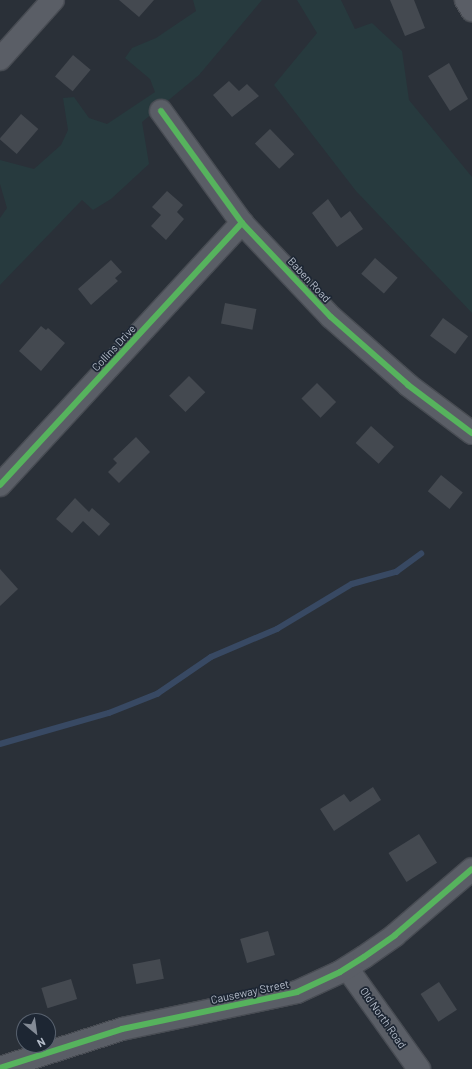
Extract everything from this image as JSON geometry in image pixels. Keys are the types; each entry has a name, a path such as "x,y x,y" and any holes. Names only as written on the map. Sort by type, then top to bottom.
{"street":[{"path":"0,59 53,0"},
{"path":"466,0 472,10"},
{"name":"Baben Road","path":"161,111 242,223 341,327 408,385 472,433"},
{"name":"Collins Drive","path":"0,485 242,223"},
{"name":"Causeway Street","path":"0,1068 122,1029 297,992 347,968 395,935 472,869"},
{"name":"Old North Road","path":"347,968 419,1069"}],"green space":[{"path":"193,0 262,0 199,75 142,122 149,164 111,199 93,210 82,200 0,285 0,218 7,208 0,184 0,160 34,169 61,145 68,130 63,98 74,97 89,118 107,124 155,92 150,79 125,58 132,48 156,38 196,11"},
{"path":"297,0 341,0 355,29 372,23 402,51 409,100 472,177 472,313 356,191 274,85 317,33"}],"building":[{"path":"119,0 154,0 139,17"},
{"path":"390,0 414,0 425,28 405,36"},
{"path":"73,55 91,70 73,91 55,76"},
{"path":"449,63 468,99 450,111 428,76"},
{"path":"229,81 239,91 247,84 259,96 232,117 213,95"},
{"path":"21,114 38,129 17,154 0,138"},
{"path":"270,129 294,154 279,169 255,144"},
{"path":"167,191 183,205 177,212 184,219 166,240 151,226 161,215 152,207"},
{"path":"328,199 341,218 350,211 363,229 337,247 312,213"},
{"path":"375,258 398,278 384,294 361,274"},
{"path":"111,260 122,272 115,278 118,281 91,305 78,289"},
{"path":"225,303 256,309 252,330 221,324"},
{"path":"443,318 468,336 455,354 430,336"},
{"path":"41,326 46,330 48,328 65,343 41,371 19,351"},
{"path":"189,376 205,392 185,412 169,396"},
{"path":"317,383 336,402 321,418 301,399"},
{"path":"371,426 394,447 379,464 356,443"},
{"path":"136,437 150,452 119,483 108,472 117,463 113,459"},
{"path":"441,475 463,493 450,509 428,491"},
{"path":"75,498 89,512 92,508 110,524 99,536 83,521 72,533 56,519"},
{"path":"0,569 18,589 0,606"},
{"path":"373,787 381,800 334,831 320,809 344,794 350,802"},
{"path":"419,834 437,863 406,882 388,853"},
{"path":"268,931 275,955 247,963 240,939"},
{"path":"160,959 164,979 136,984 133,964"},
{"path":"71,979 77,999 47,1008 41,988"},
{"path":"439,982 457,1010 439,1022 421,994"}],"waterway":[{"path":"0,744 109,713 157,694 211,657 277,629 352,584 396,572 421,554"}],"cycle path":[{"path":"161,111 242,223 331,317 408,385 472,433"},
{"path":"0,485 242,223"},
{"path":"0,1068 122,1029 297,992 340,972 364,957 395,935 472,869"}]}
